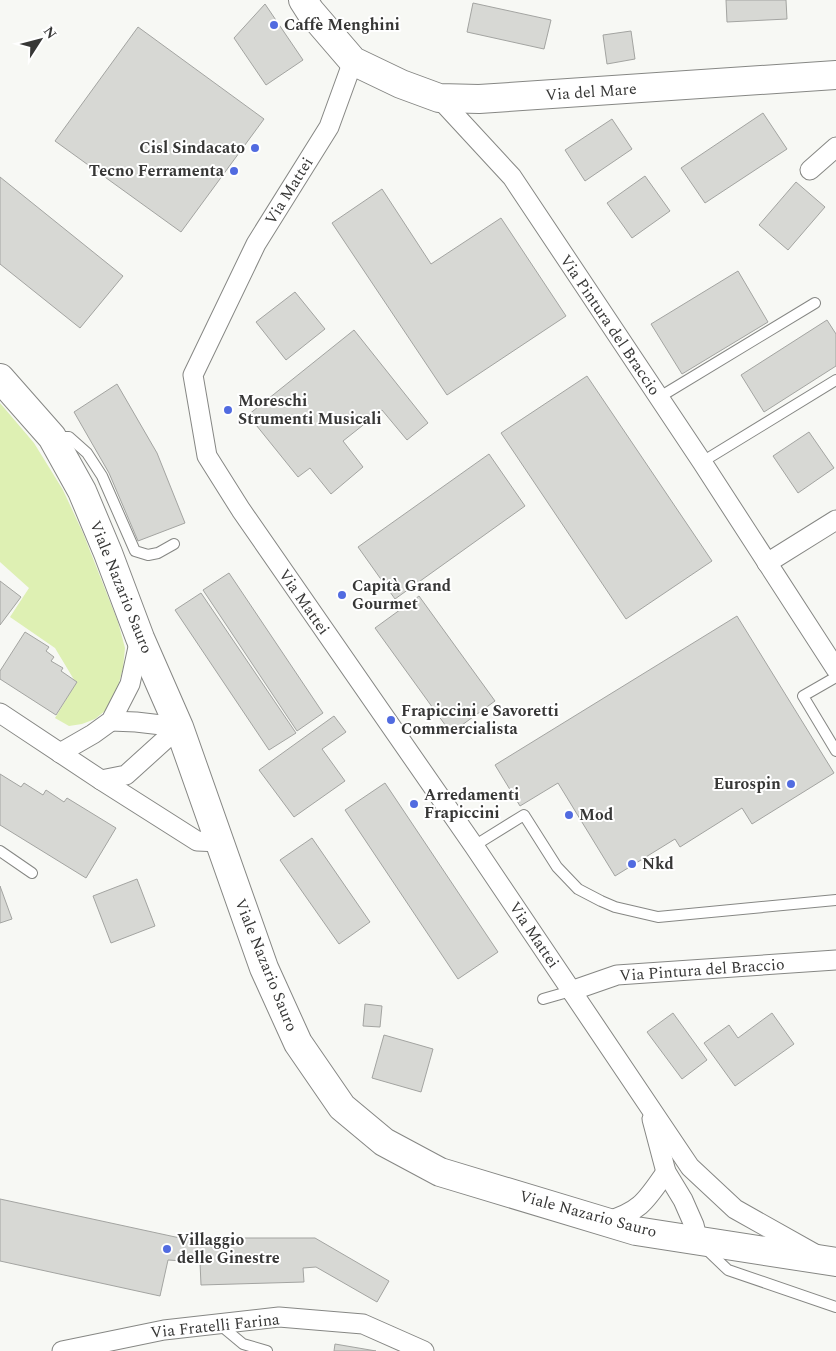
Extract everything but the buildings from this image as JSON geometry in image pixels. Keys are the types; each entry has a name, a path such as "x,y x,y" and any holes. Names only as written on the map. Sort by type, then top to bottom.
{"main road":[{"path":"303,0 310,11 353,61"},
{"name":"Via del Mare","path":"353,61 401,84 439,98 479,99 836,75"},
{"name":"Viale Nazario Sauro","path":"0,378 52,437 82,491 140,638 179,727 264,968 298,1043 342,1107 384,1142 440,1172 636,1231 833,1262"}],"street":[{"name":"Via Mattei","path":"353,61 329,127 256,244 193,375 207,456 241,510 474,846 690,1167 735,1210 833,1262"},
{"name":"Via Pintura del Braccio","path":"439,98 512,177 767,563 833,657"},
{"path":"810,170 836,147"},
{"path":"767,563 836,520"},
{"path":"60,753 111,721 130,684 140,638"},
{"path":"0,713 197,841 220,842"},
{"path":"111,721 179,727"},
{"path":"101,780 126,775 179,727"},
{"name":"Via Pintura del Braccio","path":"571,991 617,975 836,960"},
{"path":"649,1106 666,1172 683,1200 694,1225 698,1241"},
{"path":"605,1222 622,1217 645,1201 666,1172"},
{"name":"Via Fratelli Farina","path":"62,1351 164,1330 279,1317 363,1324 421,1350"}],"lane":[{"path":"658,398 815,302"},
{"path":"702,462 836,380"},
{"path":"52,437 68,437 87,452 102,476 135,551 148,555 158,553 174,544"},
{"path":"836,677 803,696 836,751"},
{"path":"474,846 524,815 557,866 578,888 614,907 658,917 836,900"},
{"path":"0,851 32,873"},
{"path":"543,999 571,991"},
{"path":"698,1241 728,1270 836,1307"},
{"path":"219,1324 243,1344 267,1351"}],"green space":[{"path":"0,403 34,443 63,490 83,533 118,622 125,648 123,668 117,690 106,710 95,719 82,724 69,726 55,718 76,683 55,648 10,617 29,588 0,562"}],"place":[{"name":"Caffè Menghini","path":"274,25"},
{"name":"Cisl Sindacato","path":"255,148"},
{"name":"Tecno Ferramenta","path":"234,171"},
{"name":"Moreschi Strumenti Musicali","path":"228,410"},
{"name":"Capità Grand Gourmet","path":"342,595"},
{"name":"Frapiccini e Savoretti Commercialista","path":"391,720"},
{"name":"Eurospin","path":"791,784"},
{"name":"Arredamenti Frapiccini","path":"414,804"},
{"name":"Mod","path":"569,815"},
{"name":"Nkd","path":"632,864"},
{"name":"Villaggio delle Ginestre","path":"167,1249"}]}
